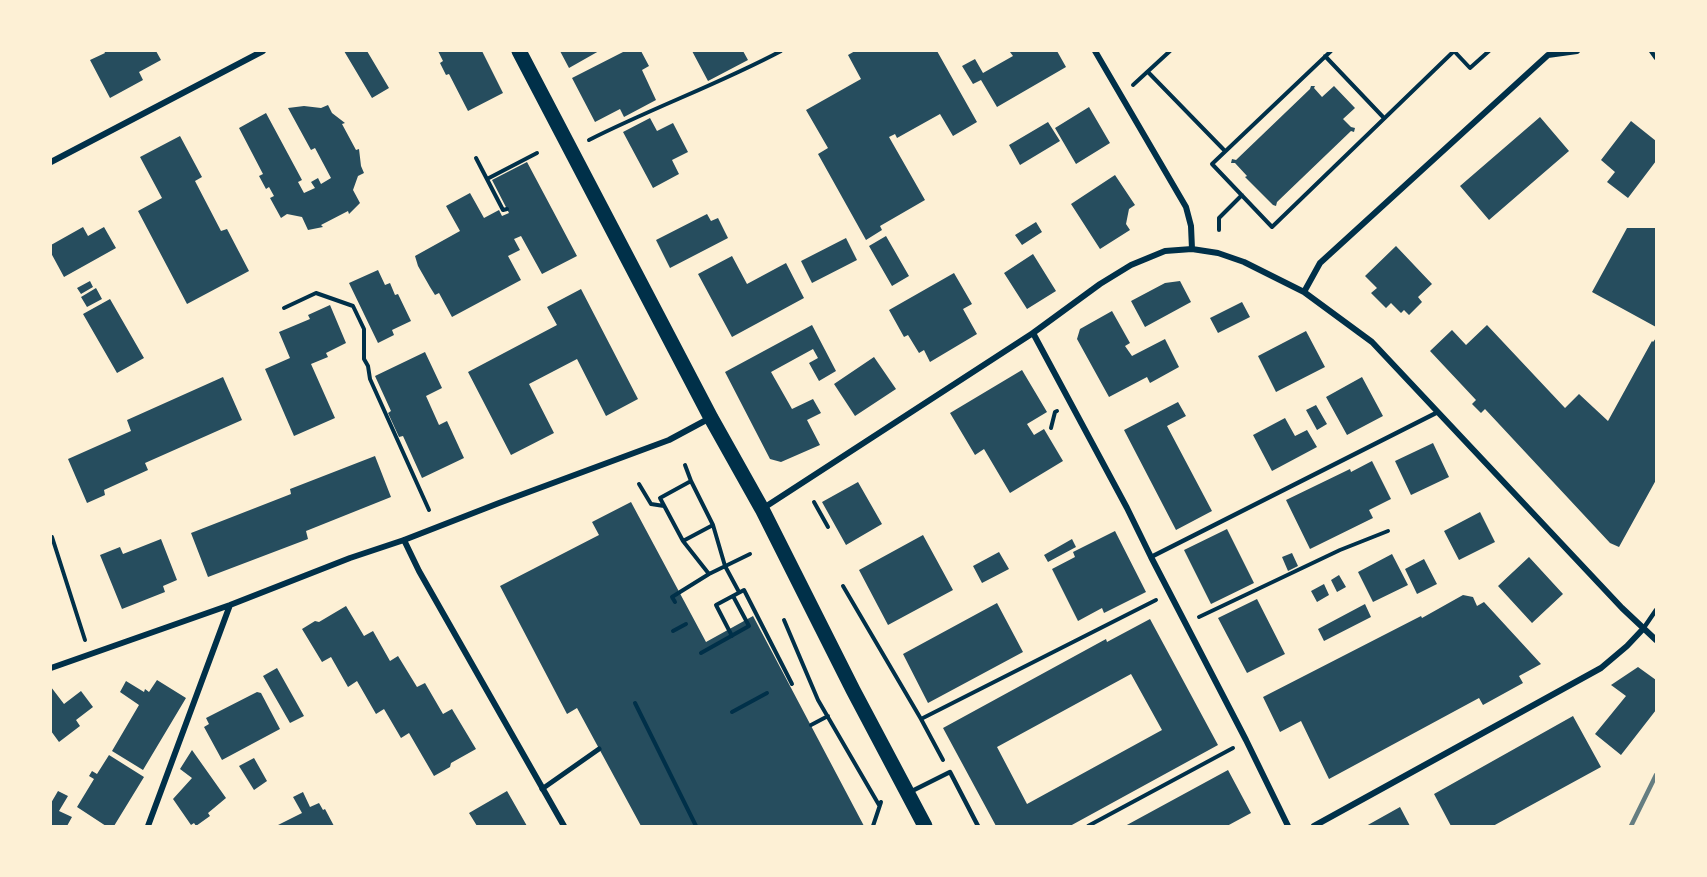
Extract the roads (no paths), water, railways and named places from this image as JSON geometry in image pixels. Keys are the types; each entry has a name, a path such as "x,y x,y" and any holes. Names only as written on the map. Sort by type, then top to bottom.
{"main road":[{"path":"519,51 711,418 762,509 925,826"}],"street":[{"path":"51,162 263,51"},
{"path":"1095,51 1186,207 1191,226 1192,249"},
{"path":"1304,292 1320,263 1548,52 1577,51"},
{"path":"762,509 1033,333 1101,284 1131,266 1165,250 1192,249 1218,253 1244,262 1304,292 1372,342 1642,629 1656,640"},
{"path":"1033,333 1127,508 1288,826"},
{"path":"51,668 230,605 669,440 711,418"},
{"path":"404,540 564,826"},
{"path":"148,826 230,605"},
{"path":"1314,826 1601,668 1642,629"},
{"path":"542,789 599,749"}],"lane":[{"path":"1651,51 1656,58"},
{"path":"1151,558 1438,412"},
{"path":"1642,629 1656,610"},
{"path":"908,794 950,772 978,826"}],"railway":[{"path":"1631,826 1656,775"}]}
